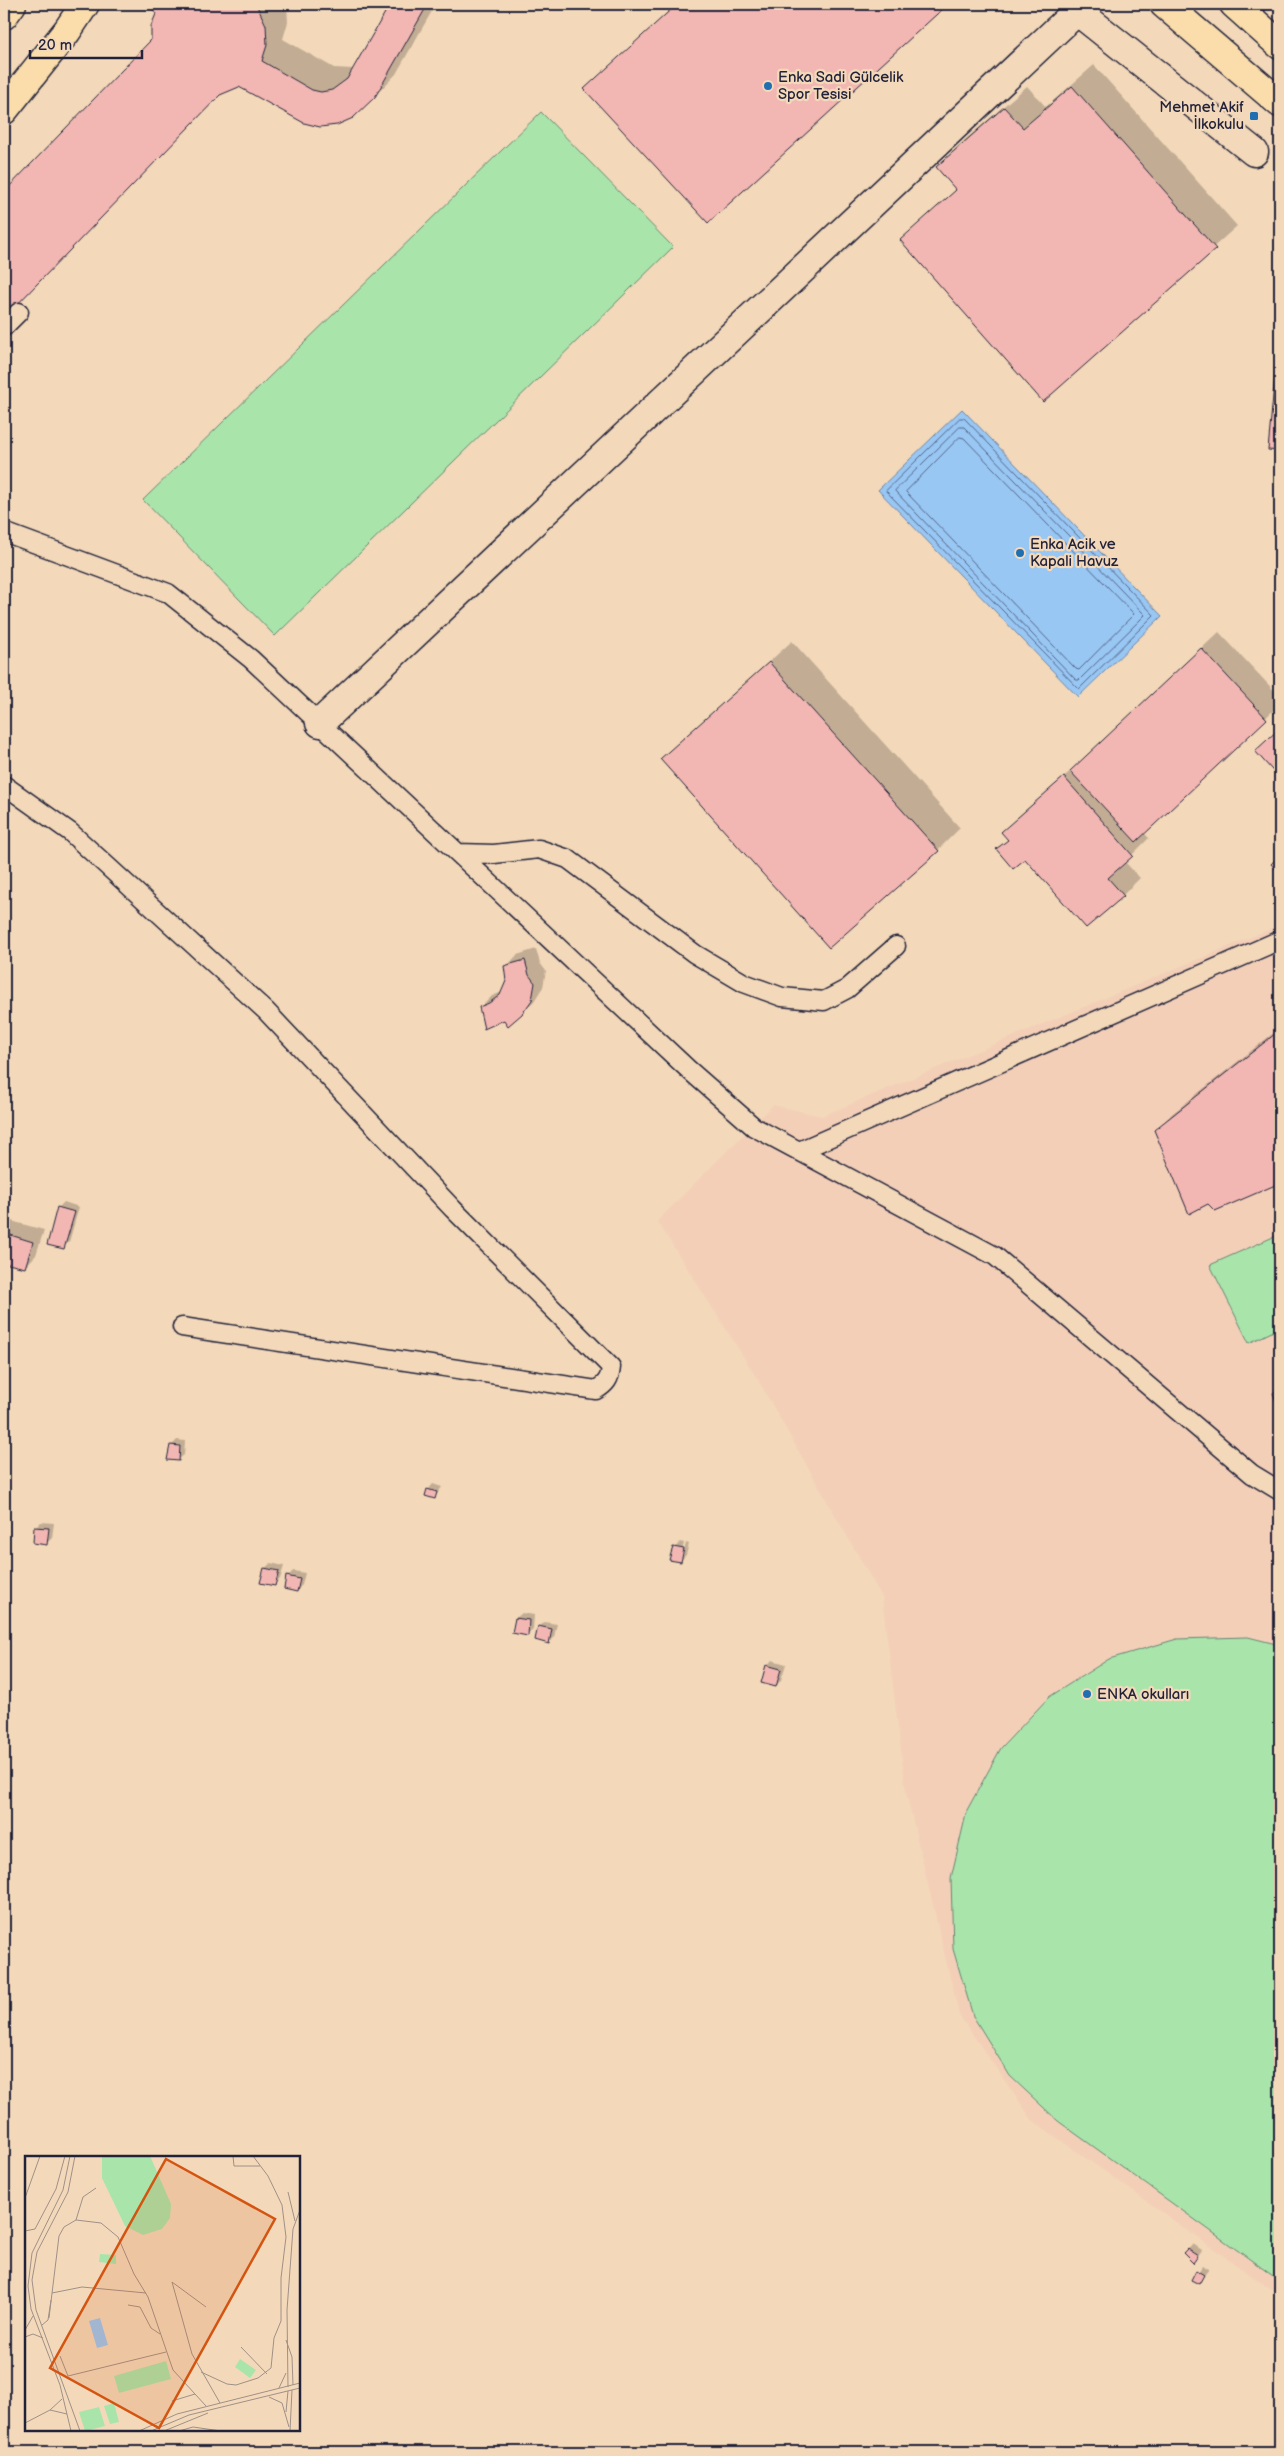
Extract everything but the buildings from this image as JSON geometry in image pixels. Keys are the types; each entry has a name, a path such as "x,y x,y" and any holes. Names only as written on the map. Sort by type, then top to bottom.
{"main road":[{"path":"4,15 12,4"},
{"path":"4,110 67,31 85,4"},
{"path":"1164,4 1280,103"},
{"path":"1234,4 1280,45"}],"street":[{"path":"320,723 1077,11 1254,152"}],"lane":[{"path":"4,327 19,312"},
{"path":"4,532 168,593 251,658 689,1070 754,1127 995,1256 1252,1474 1280,1491"},
{"path":"4,785 70,832 266,1011 453,1209 611,1367 611,1376 606,1384 596,1390 182,1327"},
{"path":"458,853 494,854 539,849 568,859 696,954 744,983 782,997 824,1001 847,990 896,946"},
{"path":"799,1151 1089,1026 1280,940"}],"shaded area":[{"name":"ENKA okulları","path":"1280,925 1280,2296 1032,2120 959,2015 906,1792 882,1597 755,1375 657,1221 773,1105 822,1116"}],"green space":[{"path":"541,112 673,247 275,636 143,500"},
{"path":"1280,1234 1280,1328 1249,1343 1210,1265"},
{"path":"1248,1637 1280,1645 1280,2281 1058,2121 1010,2076 973,2016 953,1949 951,1878 967,1810 1001,1748 1049,1697 1109,1659 1177,1639"}],"water":[{"name":"Enka Acik ve Kapali Havuz","path":"962,409 1162,616 1078,697 878,490"}],"place":[{"name":"Enka Sadi Gülcelik Spor Tesisi","path":"768,86"},
{"name":"Mehmet Akif İlkokulu","path":"1254,116"},
{"name":"Enka Acik ve Kapali Havuz","path":"1020,553"},
{"name":"ENKA okulları","path":"1087,1694"}]}
